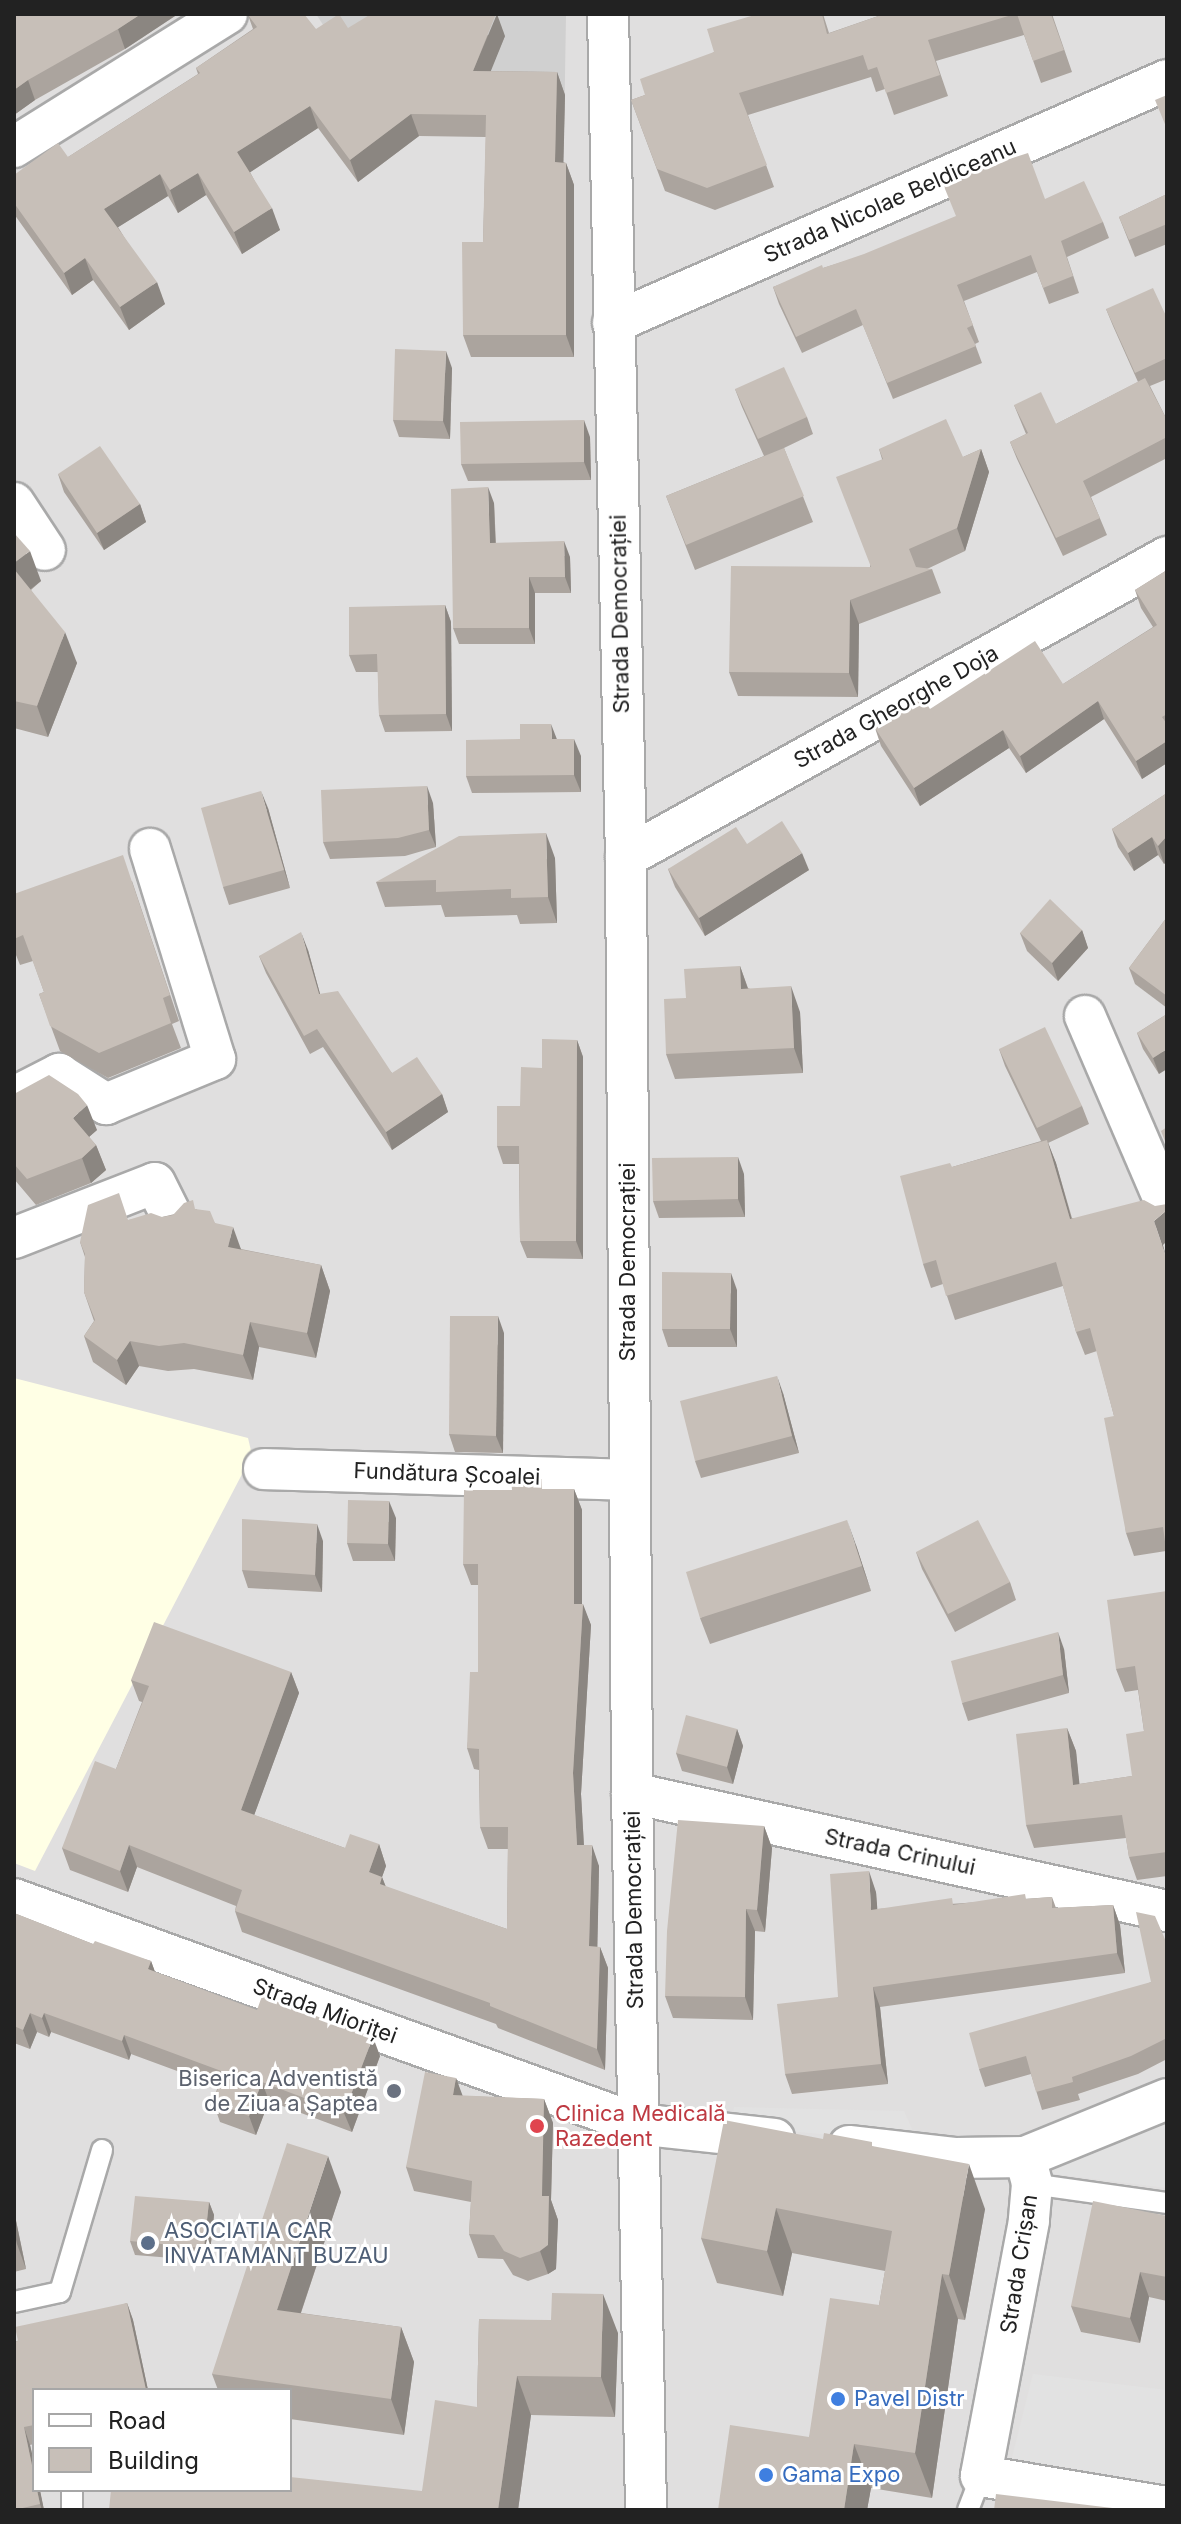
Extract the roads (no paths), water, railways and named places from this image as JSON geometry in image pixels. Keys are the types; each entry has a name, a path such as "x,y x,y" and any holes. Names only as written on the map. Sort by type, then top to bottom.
{"street":[{"path":"14,147 227,14"},
{"name":"Strada Democrației","path":"608,14 626,857 632,1793 646,2510"},
{"name":"Strada Nicolae Beldiceanu","path":"613,323 1167,80"},
{"path":"14,503 45,550"},
{"name":"Strada Gheorghe Doja","path":"626,857 1167,557"},
{"path":"14,1097 59,1074 106,1104 215,1059 150,849"},
{"path":"1085,1016 1153,1126 1167,1206"},
{"path":"14,1238 155,1183 173,1219"},
{"name":"Fundătura Școalei","path":"264,1469 630,1480"},
{"name":"Strada Crinului","path":"632,1793 1167,1911"},
{"name":"Strada Mioriței","path":"14,1899 637,2124"},
{"path":"637,2124 956,2158 1029,2170 1167,2099"},
{"name":"Strada Crișan","path":"1029,2170 1029,2221 974,2493 1167,2507"}],"lane":[{"path":"14,2302 60,2292 102,2150"},
{"path":"1029,2170 1167,2203"}],"place":[{"name":"Biserica Adventistă de Ziua a Șaptea","path":"394,2091"},
{"name":"Clinica Medicală Razedent","path":"537,2126"},
{"name":"ASOCIATIA CAR INVATAMANT BUZAU","path":"148,2243"},
{"name":"Pavel Distr","path":"838,2399"},
{"name":"Gama Expo","path":"766,2475"}]}
